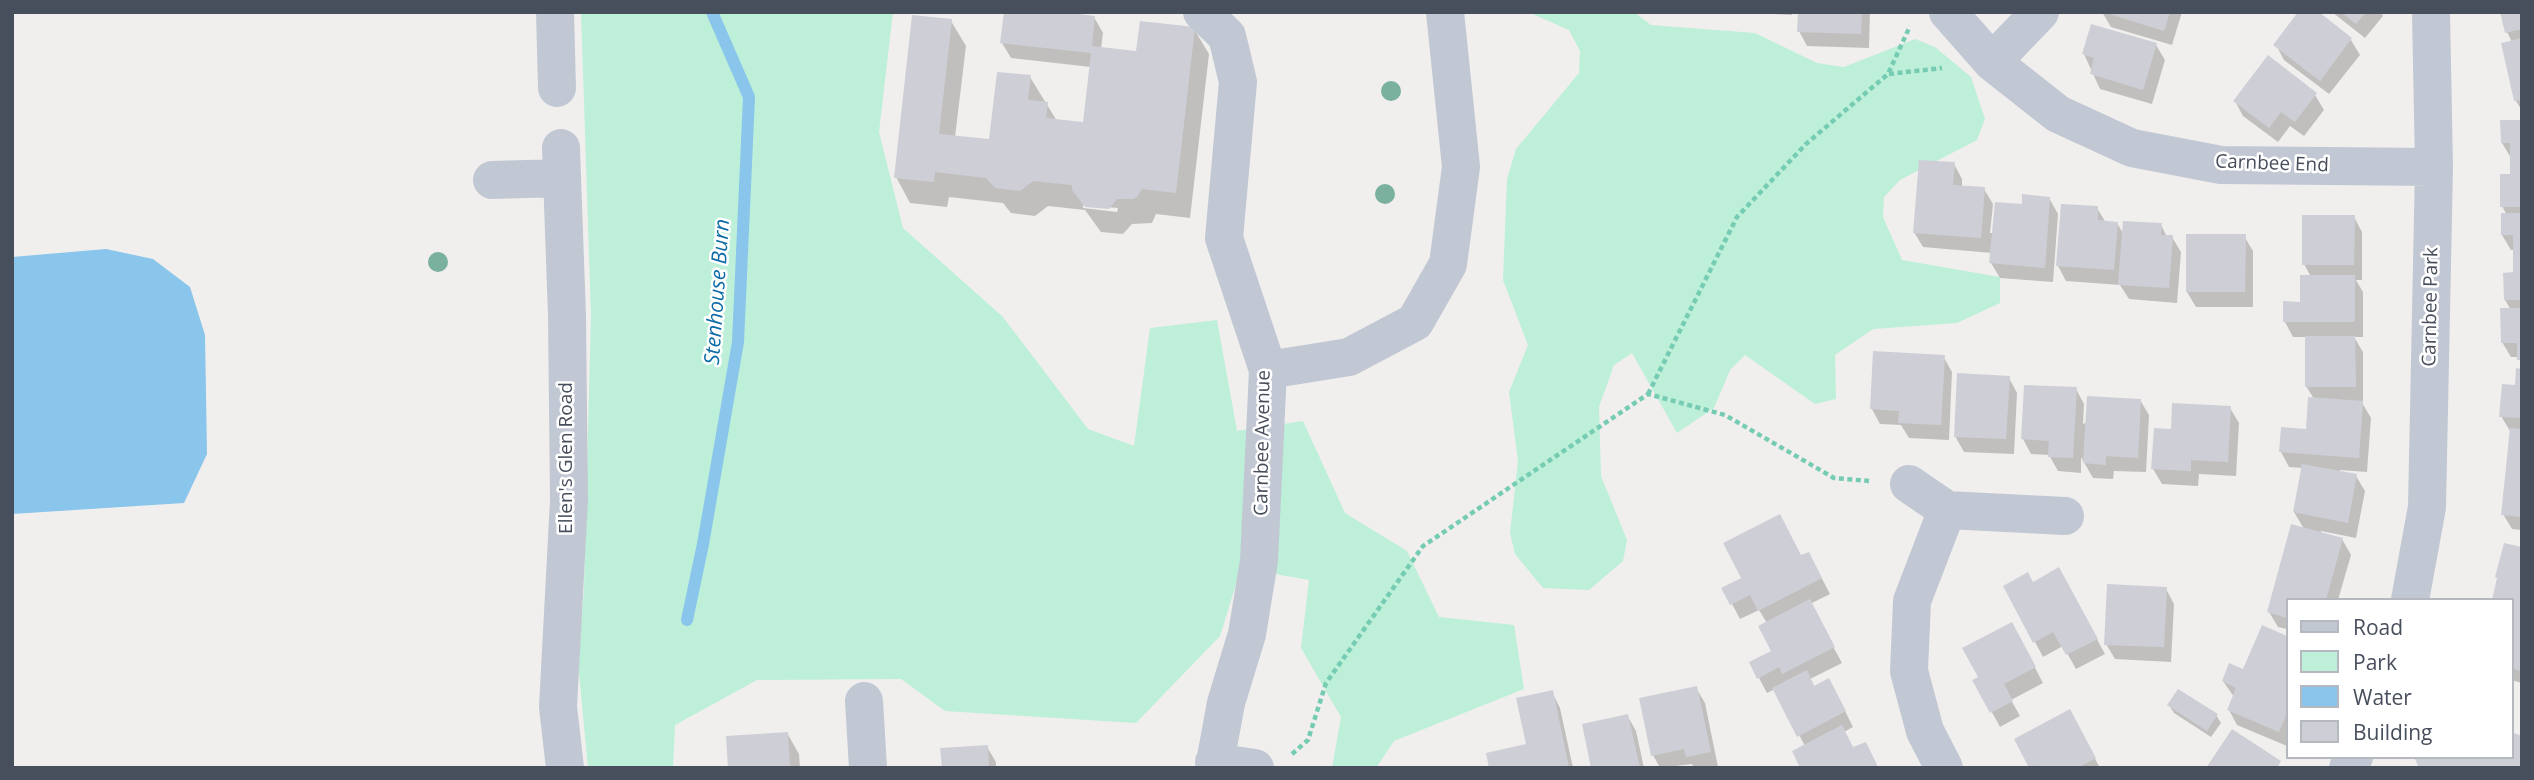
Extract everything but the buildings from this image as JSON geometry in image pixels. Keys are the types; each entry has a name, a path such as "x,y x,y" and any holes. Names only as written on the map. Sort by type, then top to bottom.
{"street":[{"path":"555,12 558,88"},
{"name":"Carnbee Avenue","path":"1202,12 1227,36 1238,82 1224,238 1268,370 1259,561 1247,634 1226,703 1214,765 1269,764"},
{"path":"1268,370 1349,357 1415,322 1448,264 1461,167 1445,12"},
{"name":"Carnbee End","path":"1948,12 1993,62 2058,114 2132,148 2221,165 2434,167"},
{"path":"1993,62 2040,12"},
{"name":"Carnbee Park","path":"2410,598 2427,508 2434,167 2431,12"},
{"name":"Ellen's Glen Road","path":"492,180 562,163 569,500 558,707 565,768"},
{"path":"1909,484 1947,510 2065,516"},
{"path":"1944,768 1925,731 1909,671 1912,601 1947,510"},
{"path":"864,701 868,768"}],"path":[{"path":"1269,764 1308,740 1326,683 1423,546 1648,394 1737,217 1806,144 1888,74 1911,24"},
{"path":"1648,394 1725,415 1834,478 1909,484"}],"green space":[{"path":"581,12 893,12 879,132 903,228 1003,317 1088,429 1134,446 1150,328 1217,320 1237,431 1303,421 1345,513 1407,551 1439,617 1514,625 1524,689 1394,741 1376,768 1332,768 1341,717 1301,648 1309,580 1241,568 1220,636 1136,723 945,711 901,679 757,680 675,725 673,768 588,768 578,662 584,588 591,315"},
{"path":"1528,12 1634,12 1651,25 1755,33 1817,63 1844,67 1915,39 1935,47 1971,77 1985,119 1977,140 1900,180 1884,197 1883,217 1902,260 2000,277 2000,303 1957,323 1873,329 1835,355 1836,399 1815,404 1745,355 1730,370 1714,408 1677,433 1632,353 1614,365 1599,407 1601,476 1627,540 1623,561 1589,590 1543,588 1515,554 1510,533 1518,461 1509,392 1528,345 1503,280 1507,179 1516,149 1579,73 1580,51 1569,30"}],"water":[{"path":"106,249 153,259 190,287 205,335 207,454 184,503 12,514 12,257"}],"waterway":[{"name":"Stenhouse Burn","path":"687,620 738,342 749,97 712,12"}]}
